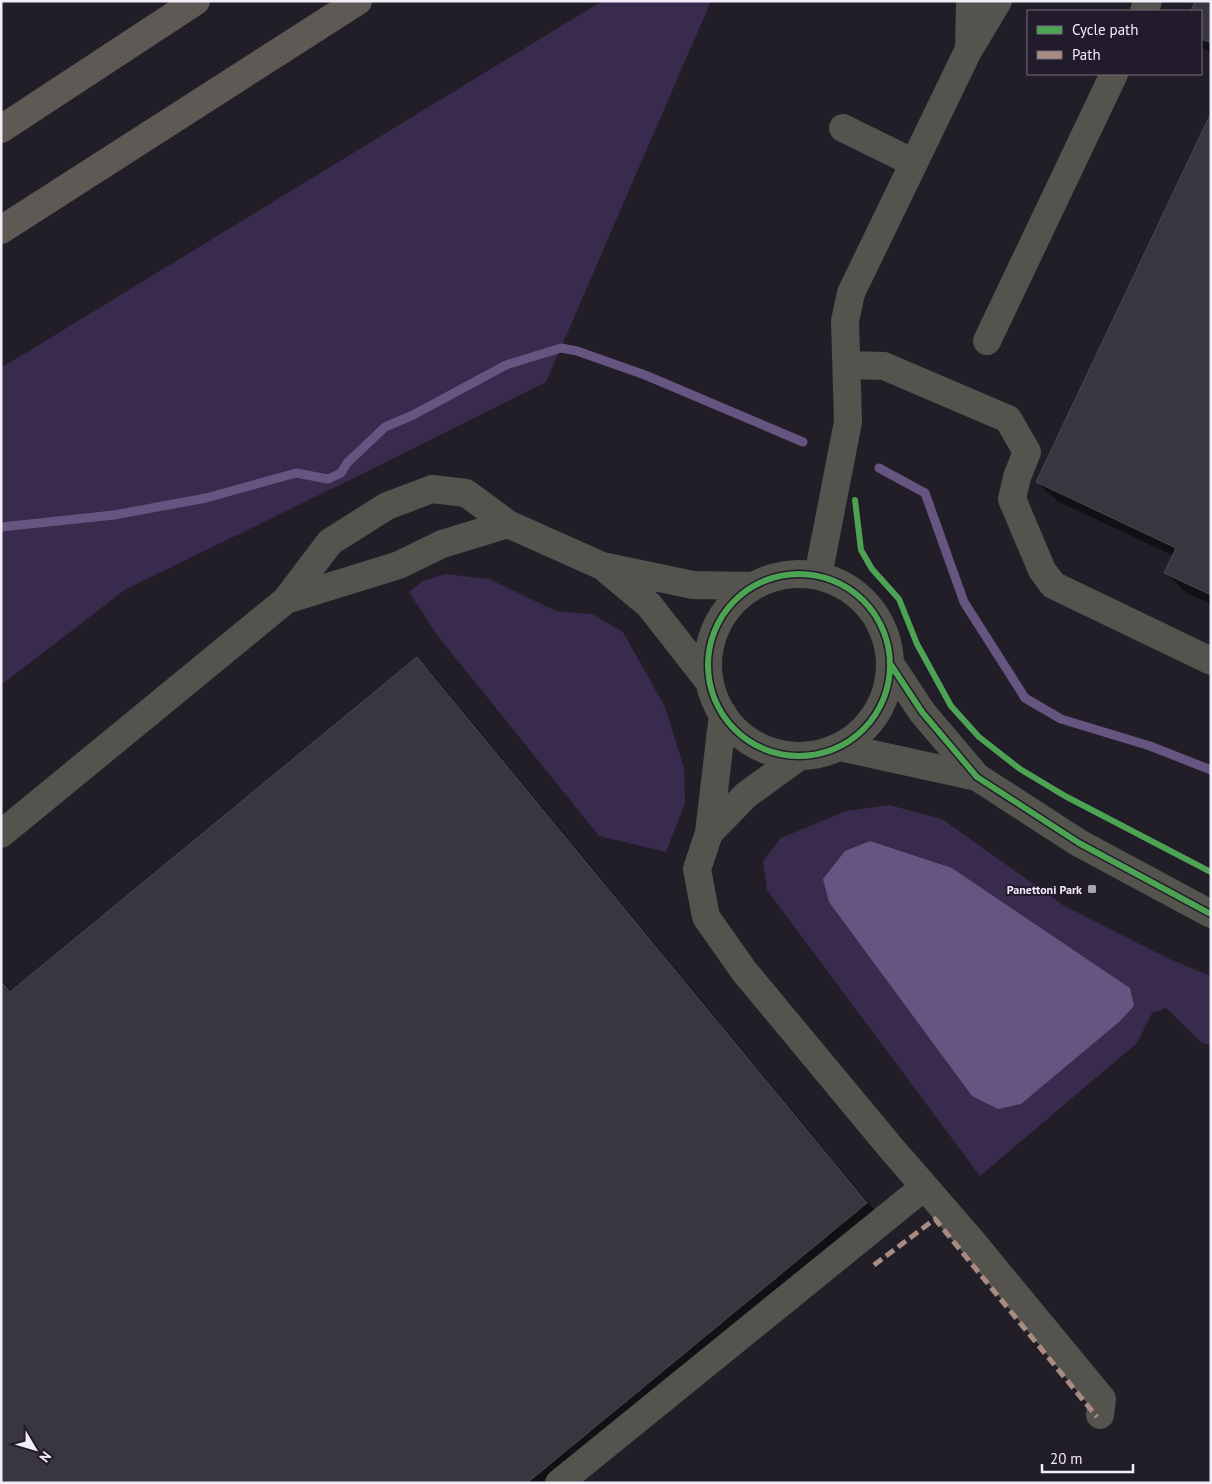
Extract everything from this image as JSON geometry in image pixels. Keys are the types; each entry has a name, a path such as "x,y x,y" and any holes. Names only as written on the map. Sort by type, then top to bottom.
{"highway":[{"path":"1,129 196,1"},
{"path":"1,230 358,1"}],"street":[{"path":"968,52 970,1"},
{"path":"818,576 848,422 845,321 851,293 968,52 998,1"},
{"path":"987,341 1114,75"},
{"path":"843,128 914,163"},
{"path":"847,365 884,366 1008,420 1027,452 1017,477 1012,499 1042,570 1053,585 1211,661"},
{"path":"1,834 286,600 330,542 387,506 432,489 466,493 508,524 602,566 693,585 754,586"},
{"path":"286,600 399,565 442,544 508,524"},
{"path":"602,566 649,605 710,683 723,714 738,732 756,745 778,754 800,756 821,754 840,747 861,732 877,713 887,690 891,665 885,634 870,606 845,586 818,576 783,575 754,586 736,600 722,618 713,639 708,660 710,683"},
{"path":"891,665 922,712 977,777 1079,843 1211,914"},
{"path":"723,714 709,833 697,869 706,917 744,971 1102,1399 1100,1415"},
{"path":"840,747 977,777"},
{"path":"709,833 746,795 800,756"},
{"path":"559,1483 924,1187"}],"shaded area":[{"path":"602,1 711,1 546,382 126,589 1,685 1,368"},
{"path":"445,574 489,579 556,611 592,614 623,632 665,707 684,768 685,803 666,852 599,836 437,635 409,592 423,581"},
{"path":"889,805 942,819 1063,905 1167,958 1211,976 1211,1045 1202,1043 1166,1008 1152,1013 1137,1043 980,1176 767,890 763,861 781,838 846,811","holes":["952,868 1130,988 998,1109"]},
{"path":"870,841 952,868 1130,988 1134,1006 1119,1022 1021,1104 998,1109 972,1096 829,902 823,879 845,851"}],"building":[{"path":"1195,1 1211,1 1211,43 1202,39 1202,10 1191,10"},
{"path":"1211,113 1211,595 1164,573 1176,548 1036,482"},
{"path":"417,657 867,1203 527,1483 1,1483 1,981 10,992"}],"waterway":[{"path":"1,527 114,515 206,498 296,473 328,479 341,473 347,463 385,427 413,415 506,365 561,348 577,351 645,375 803,442"},
{"path":"879,468 925,493 964,602 1025,698 1061,719 1150,746 1211,770"}],"marked path":[{"path":"874,1265 935,1219 1097,1417"}],"cycle path":[{"path":"855,500 861,550 872,569 899,599 917,644 951,706 979,737 1020,769 1065,796 1211,872"},
{"path":"799,574 817,576 834,581 863,601 883,630 888,647 890,665 888,683 883,700 863,729 834,749 817,754 799,756 781,754 764,749 735,729 715,700 710,683 708,665 710,647 715,630 735,601 764,581 781,576 799,574"},
{"path":"891,665 922,712 977,777 1079,843 1211,914"}],"place":[{"name":"Panettoni Park","path":"1092,889"}]}
